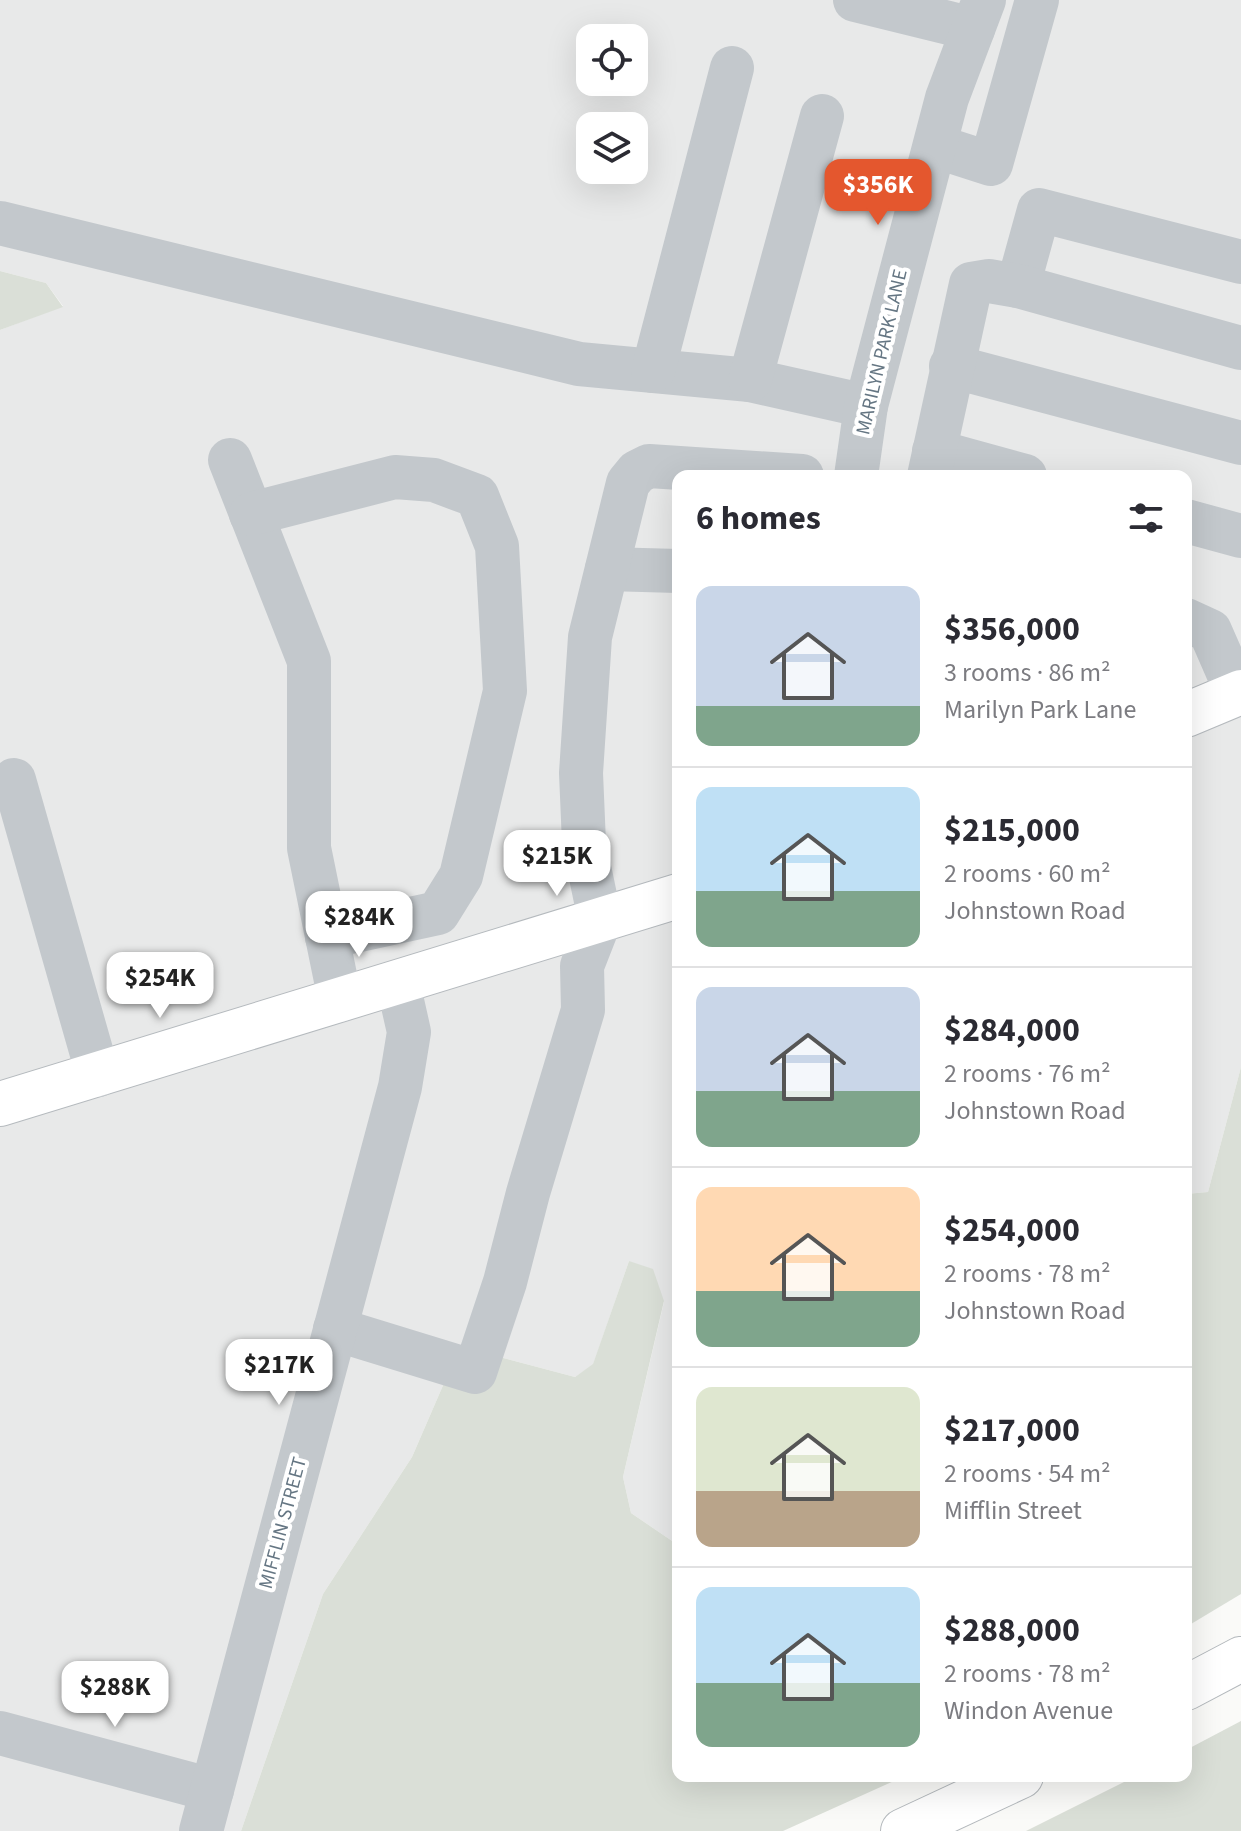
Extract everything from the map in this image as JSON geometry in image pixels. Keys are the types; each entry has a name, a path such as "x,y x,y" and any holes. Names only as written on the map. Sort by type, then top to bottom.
{"main road":[{"path":"1192,713 1239,693"},
{"path":"0,1104 672,898"},
{"path":"1192,1685 1241,1659"},
{"path":"903,1831 1008,1782"}],"street":[{"path":"855,0 978,15"},
{"path":"935,146 991,164 1037,0"},
{"name":"MARILYN PARK LANE","path":"857,470 866,406 947,98 978,15"},
{"path":"653,371 732,68"},
{"path":"750,380 822,116"},
{"path":"1018,286 1039,210 1238,251"},
{"path":"0,223 579,364 750,380 866,406"},
{"path":"982,470 932,463 971,284 989,281 1018,286 1241,348"},
{"path":"951,366 1241,443"},
{"path":"230,460 309,661 309,848 340,1000"},
{"path":"335,1329 475,1372 505,1282 528,1193 583,1010 582,966 600,920 584,843 581,773 590,637 628,483 637,472 649,466 710,470"},
{"path":"251,514 395,477 434,480 477,496 497,546 505,691 461,876 438,913 327,937"},
{"path":"1192,523 1241,536"},
{"path":"607,569 672,571"},
{"path":"1192,623 1210,631 1239,693"},
{"path":"14,780 98,1075"},
{"path":"438,913 455,965"},
{"name":"MIFFLIN STREET","path":"206,1810 400,1087 409,1032 398,983"},
{"path":"0,1733 206,1810"}],"shaded area":[{"path":"0,0 1241,0 1241,1067 1208,1192 1192,1193 1192,470 672,470 672,1541 631,1513 623,1477 664,1302 629,1261 593,1365 575,1377 473,1350 454,1360 412,1457 323,1594 241,1831 0,1831 0,330 63,306 46,283 0,271"},
{"path":"0,271 46,283 63,307 0,330"},
{"path":"1241,1067 1241,1594 1192,1623 1192,1193 1208,1192"},
{"path":"629,1261 653,1269 664,1301 623,1477 631,1513 672,1541 672,1782 892,1782 783,1831 241,1831 323,1594 412,1457 454,1360 473,1350 575,1377 593,1364"},
{"path":"1241,1721 1241,1831 1026,1831 1124,1782 1192,1782 1192,1747"}]}
